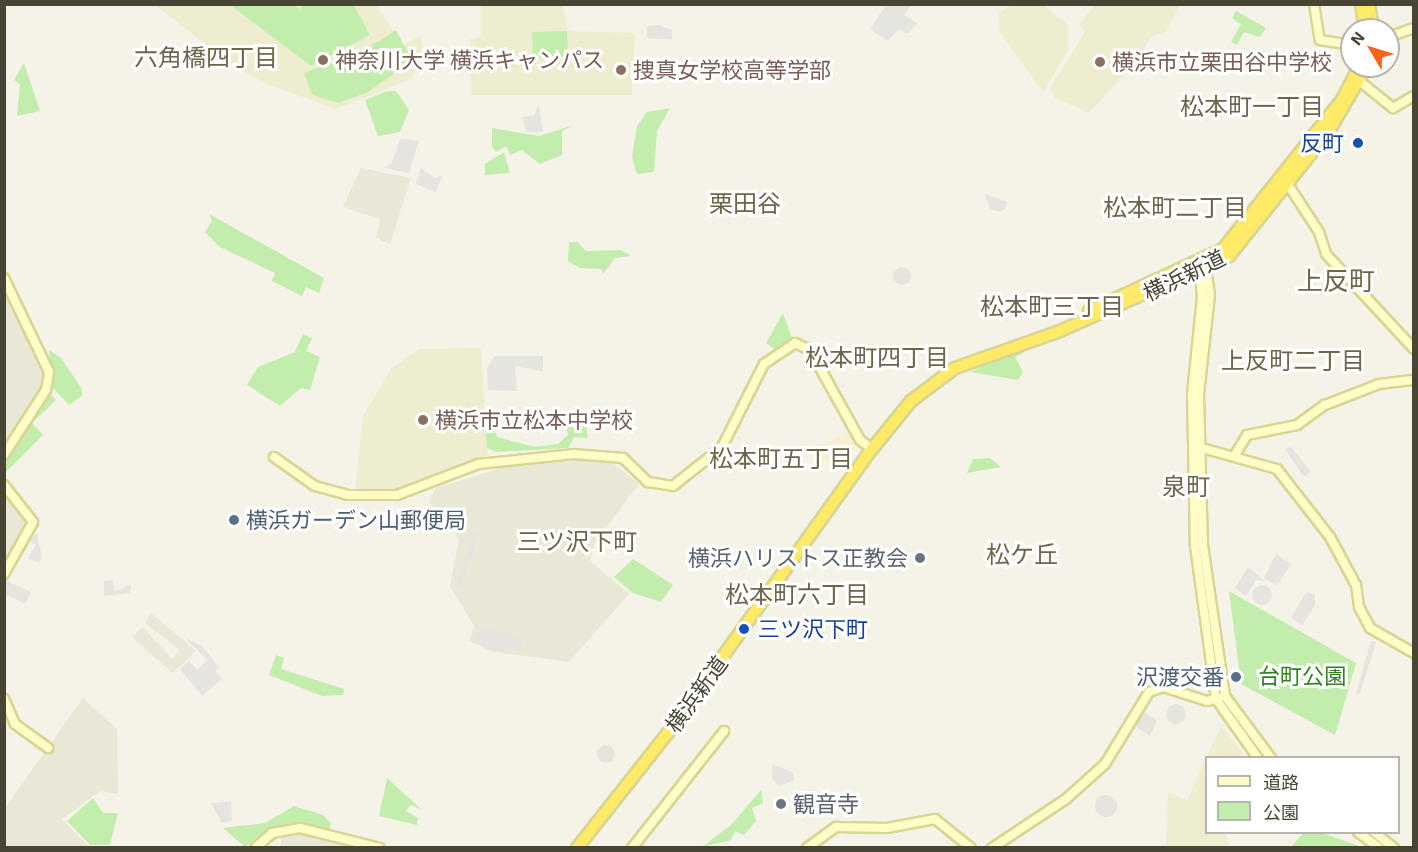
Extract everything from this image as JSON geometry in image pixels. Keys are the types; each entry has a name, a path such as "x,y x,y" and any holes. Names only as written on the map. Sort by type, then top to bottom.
{"highway":[{"name":"横浜新道","path":"1202,266 1235,236 1342,100 1353,78"},
{"name":"横浜新道","path":"572,848 667,727 869,447 911,401 955,368 1228,256 1287,183 1363,78"},
{"name":"横浜新道","path":"577,848 667,734 869,447"}],"street":[{"path":"1314,4 1320,40 1340,43"},
{"path":"1362,83 1393,108 1413,96"},
{"path":"1287,183 1319,232 1326,254 1413,349"},
{"path":"1202,266 1210,295 1199,394 1195,546 1216,699 1257,756"},
{"path":"4,278 49,372 46,390 4,455"},
{"path":"274,457 315,486 348,495 397,495 478,464 574,454 622,458 648,482 673,486 722,447 764,364 795,343 810,350 869,447"},
{"path":"1235,455 1247,435 1297,424 1325,405 1378,384 1413,380"},
{"path":"1197,446 1235,455 1277,469 1330,537 1356,585 1359,607 1371,628 1413,653"},
{"path":"1197,446 1203,545 1225,696 1269,756"},
{"path":"4,484 33,522 4,574"},
{"path":"992,848 1066,799 1105,764 1149,692 1163,687 1216,699 1225,696"},
{"path":"4,699 15,724 48,748"},
{"path":"632,848 724,731"},
{"path":"807,848 836,827 887,828 935,819 971,848"},
{"path":"255,848 273,833 300,828 380,848"},
{"path":"1360,834 1378,848"},
{"path":"1376,834 1394,848"},
{"path":"1006,848 1011,835"}],"shaded area":[{"name":"神奈川大学 横浜キャンパス","path":"155,5 376,5 403,45 421,35 424,55 411,79 336,109 266,84 231,64"},
{"path":"481,5 562,5 569,31 635,33 632,95 471,95 470,39 481,37"},
{"path":"886,5 911,5 904,15 917,23 908,34 899,29 888,41 870,29"},
{"name":"横浜市立栗田谷中学校","path":"1010,5 1044,5 1068,25 1068,50 1043,93 1000,32 998,14"},
{"name":"横浜市立栗田谷中学校","path":"1095,5 1180,5 1165,33 1152,36 1130,69 1089,113 1055,98 1050,88 1085,32 1079,24"},
{"path":"659,25 672,30 672,40 647,38 647,26"},
{"path":"1201,95 1209,98 1212,106 1209,114 1201,117 1193,114 1190,106 1193,98"},
{"path":"539,104 543,132 526,132 522,117 534,115"},
{"path":"401,138 419,141 409,173 384,168 391,164"},
{"path":"361,168 411,178 390,244 376,238 380,219 343,207"},
{"path":"421,168 435,178 443,175 435,192 416,184"},
{"path":"985,194 1007,202 1006,207 1001,212 990,209"},
{"path":"898,267 906,267 911,272 909,283 898,285 893,280 893,272"},
{"path":"4,278 49,369 48,387 4,455"},
{"name":"横浜市立松本中学校","path":"481,348 488,457 396,490 355,490 363,416 391,369 419,349"},
{"path":"494,356 543,356 543,371 515,366 517,391 488,390 487,368"},
{"path":"850,432 856,447 839,471 817,455 823,444"},
{"path":"1291,447 1311,472 1304,477 1285,449"},
{"path":"588,460 613,464 639,484 595,542 590,561 629,594 569,662 494,652 469,641 474,626 450,586 459,539 429,501 436,488 507,466"},
{"path":"5,485 33,522 5,574"},
{"path":"466,529 479,534 460,588 455,586 473,538"},
{"path":"37,533 42,558 39,563 28,558 36,545 28,541"},
{"path":"1276,554 1291,564 1277,586 1264,578"},
{"path":"1248,567 1265,581 1256,580 1246,596 1235,588"},
{"path":"5,580 31,592 26,604 7,595 5,599"},
{"path":"113,580 114,592 131,584 130,593 104,596 104,581"},
{"path":"1262,585 1269,588 1272,595 1269,602 1262,605 1255,602 1252,595 1255,588"},
{"path":"1307,591 1315,596 1315,605 1302,625 1291,618"},
{"path":"151,613 196,651 173,673 132,637 143,627 172,659 180,650 145,623"},
{"path":"477,626 521,636 521,649 495,650 472,640"},
{"path":"185,638 203,646 219,668 215,671 222,679 202,696 180,669 189,661 197,670 207,660"},
{"path":"1371,641 1376,642 1360,694 1356,693"},
{"path":"83,698 117,729 118,794 100,791 62,819 89,847 5,848 5,808"},
{"path":"1176,704 1183,707 1186,714 1183,721 1176,724 1169,721 1166,714 1169,707"},
{"path":"1141,711 1157,720 1150,736 1135,726"},
{"path":"1221,727 1243,753 1240,756 1207,756"},
{"path":"606,745 612,748 615,754 612,760 606,763 600,760 597,754 600,748"},
{"path":"1205,761 1205,834 1225,834 1231,847 1166,847 1168,792 1187,800"},
{"path":"772,764 792,772 795,780 779,786 772,778"},
{"path":"1102,795 1110,795 1117,802 1117,810 1110,817 1102,817 1095,810 1095,802"},
{"path":"231,801 232,821 222,823 211,803"},
{"path":"292,832 353,846 280,848 282,835"}],"green space":[{"path":"230,5 294,5 300,9 304,5 354,5 370,35 311,66"},
{"path":"1236,11 1266,28 1260,37 1244,32 1237,45 1231,42 1241,24 1232,18"},
{"path":"396,30 412,61 368,92 339,103 312,95 304,73 368,48"},
{"path":"567,31 568,56 533,58 532,32"},
{"path":"24,63 40,111 17,116 20,84 14,80"},
{"path":"387,91 396,91 409,110 400,132 378,136 365,100"},
{"path":"670,108 657,131 654,172 637,174 632,157 637,126 647,112"},
{"path":"574,125 562,131 562,155 540,164 522,150 510,155 507,146 496,152 492,146 492,128 539,136"},
{"path":"504,152 510,173 485,175 485,164"},
{"path":"209,214 324,278 319,293 306,287 302,296 272,281 275,273 220,247 205,232 212,221"},
{"path":"569,242 577,242 586,251 621,250 631,256 615,258 603,274 602,269 580,268 568,261"},
{"path":"783,313 793,341 777,351 766,343"},
{"path":"303,334 312,338 306,351 320,357 310,390 301,388 280,406 247,385 258,367 295,352"},
{"path":"1020,348 1023,353 1015,357 1023,372 1018,380 971,372"},
{"path":"49,350 61,358 82,389 82,396 69,405 52,387"},
{"path":"49,393 56,400 32,423 43,435 5,473 5,462"},
{"path":"584,413 588,438 574,437 568,448 496,452 487,448 485,421 491,421 497,437 535,447 558,444 568,435 566,424"},
{"path":"990,458 1001,467 967,473 973,459"},
{"path":"633,559 673,585 661,602 633,593 614,577"},
{"name":"台町公園","path":"1229,591 1356,663 1335,735 1241,684"},
{"path":"276,655 284,658 281,669 344,689 343,695 322,696 269,675"},
{"path":"387,778 422,810 410,805 406,811 418,818 417,825 379,816"},
{"path":"761,790 763,803 752,808 756,821 744,835 735,831 731,840 702,847 731,825"},
{"path":"93,798 103,813 118,813 110,845 90,845 67,821"},
{"path":"294,806 323,815 331,823 329,831 290,824 266,830 245,847 223,828 265,823"},
{"path":"1302,834 1325,834 1362,847 1291,847"}],"place":[{"name":"神奈川大学 横浜キャンパス","path":"323,60"},
{"name":"横浜市立栗田谷中学校","path":"1100,62"},
{"name":"捜真女学校高等学部","path":"621,70"},
{"name":"反町","path":"1358,143"},
{"name":"横浜市立松本中学校","path":"423,420"},
{"name":"横浜ガーデン山郵便局","path":"234,520"},
{"name":"横浜ハリストス正教会","path":"920,558"},
{"name":"三ツ沢下町","path":"744,629"},
{"name":"沢渡交番","path":"1236,677"},
{"name":"観音寺","path":"781,804"}],"district":[{"name":"六角橋四丁目","path":"206,57"},
{"name":"松本町一丁目","path":"1252,106"},
{"name":"栗田谷","path":"745,203"},
{"name":"松本町二丁目","path":"1175,207"},
{"name":"上反町","path":"1336,280"},
{"name":"松本町三丁目","path":"1052,306"},
{"name":"松本町四丁目","path":"877,357"},
{"name":"上反町二丁目","path":"1293,360"},
{"name":"松本町五丁目","path":"781,458"},
{"name":"泉町","path":"1186,486"},
{"name":"三ツ沢下町","path":"577,541"},
{"name":"松ケ丘","path":"1022,554"},
{"name":"松本町六丁目","path":"797,594"}]}
